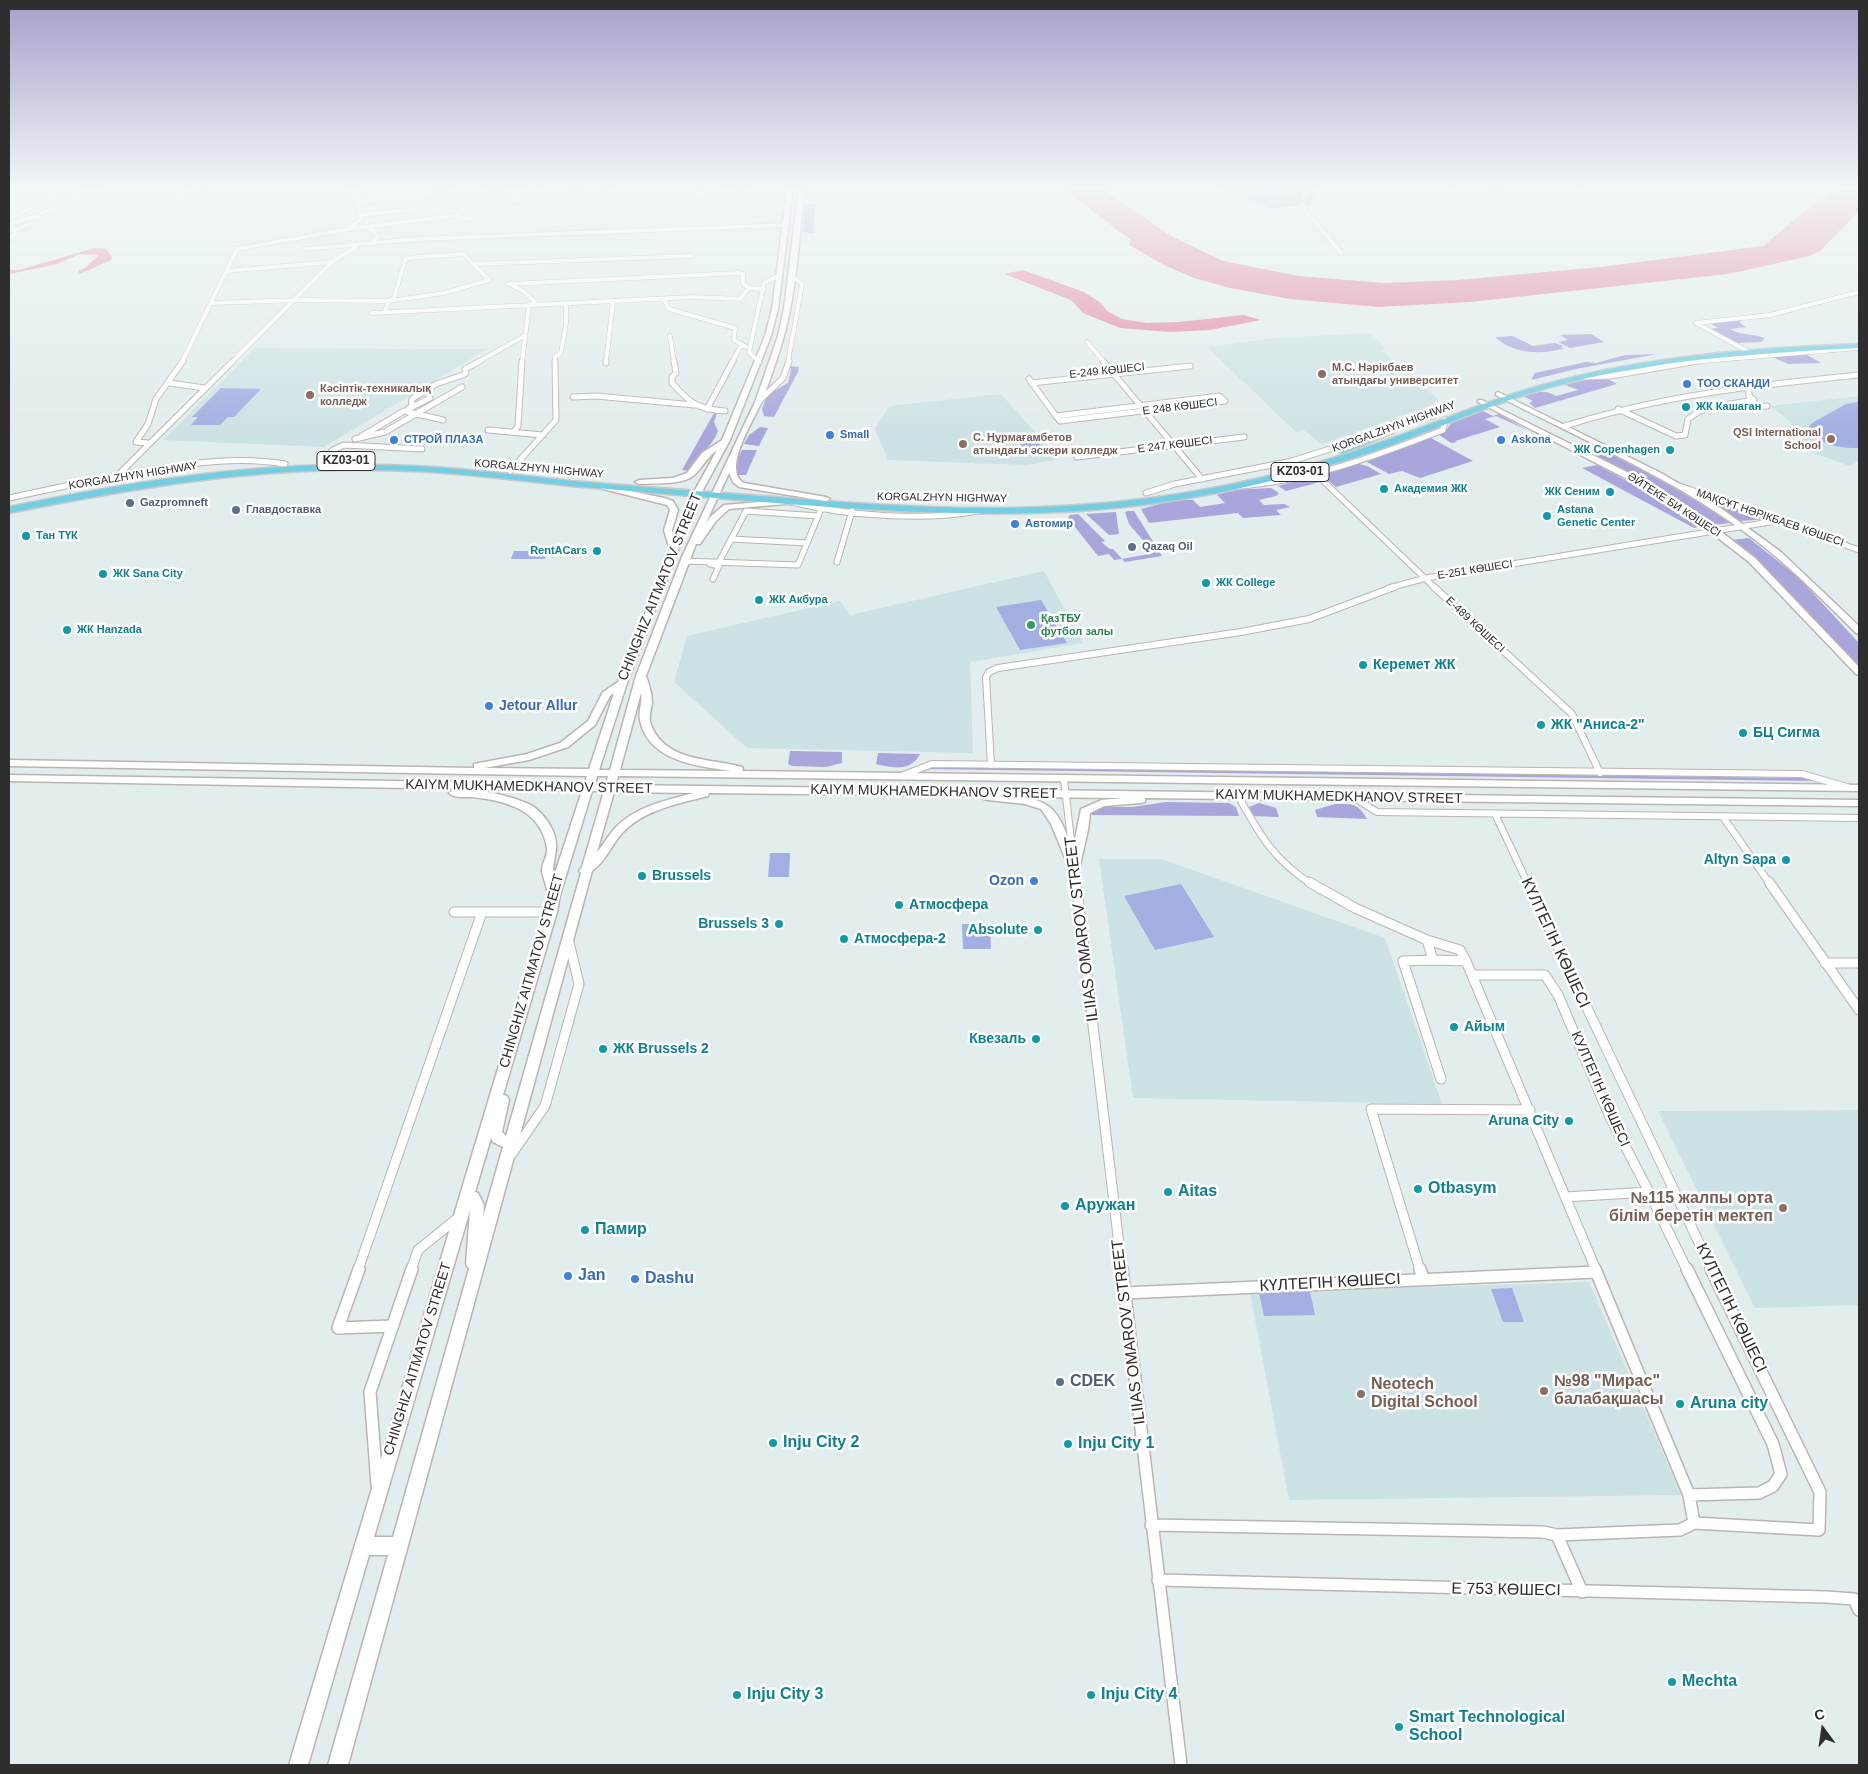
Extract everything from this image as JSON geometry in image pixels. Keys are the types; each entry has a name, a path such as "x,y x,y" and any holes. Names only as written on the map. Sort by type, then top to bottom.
{"main road":[{"name":"CHINGHIZ AITMATOV STREET","path":"298,1765 551,912 554,895 588,788 622,683 697,492 726,440 740,402 759,362 774,309 779,271"},
{"name":"CHINGHIZ AITMATOV STREET","path":"338,1765 641,676 684,560 758,402 781,336 792,271"},
{"name":"KORGALZHYN HIGHWAY","path":"714,493 838,507 979,511 1116,504 1175,498 1302,471 1361,453 1445,420 1527,384 1602,366 1678,353 1739,346 1859,340"},
{"name":"KORGALZHYN HIGHWAY","path":"1502,396 1578,377 1658,363 1747,351 1859,347"},
{"name":"ӘЙТЕКЕ БИ КӨШЕСІ","path":"1502,396 1565,426 1680,486 1742,526 1805,578 1859,631"},
{"name":"KORGALZHYN HIGHWAY","path":"9,505 137,479 230,468 285,464 416,469 593,486 899,503 981,504 1146,494 1222,482 1291,466 1336,452 1433,416 1484,403"},
{"name":"ӘЙТЕКЕ БИ КӨШЕСІ","path":"1484,403 1630,477 1715,531 1752,560 1859,672"},
{"path":"1557,440 1557,435 1561,432 1578,433"},
{"path":"640,482 674,480 690,475 705,455 726,440"},
{"path":"733,456 733,474 737,482 742,485 826,498"},
{"name":"KORGALZHYN HIGHWAY","path":"9,510 80,495 175,479 388,460 640,482 697,492"},
{"path":"593,486 657,498 670,503 674,510 668,530 674,550"},
{"path":"684,560 713,518 727,507 789,502"},
{"path":"641,676 647,700 644,718 649,735 666,752 686,760 779,775"},
{"path":"445,771 529,757 564,745 592,723 606,694 622,683"},
{"name":"KAIYM MUKHAMEDKHANOV STREET","path":"9,763 445,771 1856,788"},
{"path":"80,779 92,764"},
{"name":"KAIYM MUKHAMEDKHANOV STREET","path":"9,778 718,790 1859,803"},
{"path":"429,786 453,793 487,795 524,805 544,822 552,849 548,869 554,895"},
{"path":"585,872 595,865 618,831 636,816 664,803 718,790"},
{"path":"959,792 1006,801 1037,803 1046,807 1054,816 1056,827 1074,865"},
{"path":"1074,865 1084,830 1083,819 1085,811 1091,806 1102,803 1132,802 1174,795"},
{"path":"505,1066 505,1082 495,1133 498,1138 511,1144"},
{"path":"467,1195 473,1197 477,1205 472,1255 473,1275"},
{"path":"363,1546 399,1546"}],"street":[{"path":"148,443 136,442 148,424 156,399 170,383 188,353 227,271"},
{"path":"118,475 148,443 323,271"},
{"path":"384,313 389,301 394,298 401,271"},
{"path":"212,304 294,301 389,301 444,292 490,280 481,271"},
{"path":"514,432 518,426 519,371 524,336 529,306 535,302 523,290 508,284 743,274 743,284 749,288 764,289"},
{"path":"758,402 783,378 791,353 802,284 791,275"},
{"path":"759,362 749,352 764,283 778,276"},
{"path":"372,314 697,297 740,299 749,288"},
{"path":"1747,351 1696,323 1770,315 1859,292"},
{"path":"664,299 669,309 735,328 734,340 744,345 707,409"},
{"path":"606,362 613,302"},
{"path":"510,471 556,420 555,357 561,353 564,342 566,304"},
{"path":"411,408 412,399 436,384 462,376 466,373 466,369 524,336"},
{"path":"670,336 676,373 671,380 686,401 707,409 725,411"},
{"path":"1087,342 1202,479"},
{"path":"1578,377 1611,376 1706,359 1859,347"},
{"path":"1056,416 1030,381 1188,364"},
{"path":"1565,426 1618,409 1742,386 1859,375"},
{"path":"170,383 204,388"},
{"path":"355,439 385,432 462,387"},
{"path":"1618,409 1676,436 1685,435 1688,419 1698,412 1754,400 1749,396 1749,391"},
{"path":"573,397 596,396 694,405"},
{"name":"Е 248 КӨШЕСІ","path":"1219,396 1225,401 1060,421 1056,416 1219,396"},
{"path":"320,465 333,450 430,398"},
{"path":"1738,408 1767,406"},
{"path":"404,411 443,420"},
{"path":"1146,494 1202,479 1292,461 1334,448 1397,422 1433,416"},
{"path":"1238,486 1273,484 1315,473 1443,430 1445,420"},
{"path":"488,430 543,434"},
{"name":"Е 247 КӨШЕСІ","path":"1077,457 1244,437"},
{"path":"344,445 422,450"},
{"path":"9,498 118,475 202,461 257,458 285,464"},
{"name":"Е-489 КӨШЕСІ","path":"1315,473 1487,638 1572,714 1600,773"},
{"name":"МАҚСҰТ НӘРІКБАЕВ КӨШЕСІ","path":"1680,486 1776,521 1858,547"},
{"path":"789,502 821,509 930,517 957,516 979,511"},
{"path":"684,560 798,565 821,509"},
{"path":"837,562 852,511"},
{"path":"719,562 746,512 818,516"},
{"name":"Е-251 КӨШЕСІ","path":"991,765 986,677 989,672 998,668 1242,632 1316,618 1386,589 1426,578 1571,556 1776,521"},
{"path":"732,539 807,543"},
{"path":"684,560 718,565 713,579"},
{"path":"900,777 932,764 1802,774 1856,788"},
{"name":"ILIIAS OMAROV STREET","path":"1064,779 1151,1526 1181,1765"},
{"path":"1151,1526 1523,1530 1557,1535 1680,1530 1694,1524 1689,1495 1595,1272 1530,1110 1473,975 1460,950 1427,940 1346,905 1300,875 1271,849 1254,828 1238,796"},
{"path":"1353,797 1377,812 1858,820"},
{"name":"КҮЛТЕГІН КӨШЕСІ","path":"1494,814 1641,1125 1820,1492 1819,1530 1694,1524"},
{"path":"1723,817 1859,1010"},
{"path":"454,912 551,912"},
{"path":"392,1326 338,1328 482,912"},
{"path":"506,1163 545,1106 579,984 568,938"},
{"path":"1427,940 1433,960"},
{"path":"1441,1079 1403,961 1466,961"},
{"path":"1825,963 1859,963"},
{"name":"КУЛТЕГІН КӨШЕСІ","path":"1473,975 1545,976 1558,995 1612,1119 1650,1192"},
{"path":"1423,1278 1371,1109 1530,1110"},
{"path":"1565,1197 1650,1192 1773,1444 1781,1474 1773,1486 1759,1492 1689,1495"},
{"path":"378,1495 370,1392 418,1250 461,1216"},
{"name":"КҮЛТЕГІН КӨШЕСІ","path":"1124,1293 1423,1278 1595,1272"},
{"path":"1557,1535 1582,1592"},
{"name":"Е 753 КӨШЕСІ","path":"1158,1580 1298,1586 1854,1599 1859,1610"}],"shaded area":[{"path":"9,271 25,271 9,274"},
{"path":"1025,271 1084,292 1101,303 1107,311 1122,319 1147,323 1178,322 1244,315 1261,320 1210,330 1170,332 1120,328 1083,313 1071,300 1004,274"},
{"path":"1177,271 1273,271 1299,276 1384,283 1457,280 1559,271 1743,271 1728,274 1470,302 1379,307 1290,299 1230,288 1194,278"},
{"path":"1739,319 1742,321 1739,322 1746,327 1730,329 1738,333 1764,338 1762,342 1738,343 1710,329 1718,328 1708,322"},
{"name":"М.С. Нәрікбаев атындағы университет","path":"1370,333 1386,348 1381,350 1437,398 1434,404 1322,444 1304,430 1296,432 1207,347 1275,338"},
{"path":"1591,334 1604,342 1570,348 1558,342 1568,340 1560,335"},
{"path":"1513,336 1533,346 1555,343 1563,346 1561,347 1564,349 1528,352 1511,347 1495,337"},
{"name":"Кәсіптік-техникалық колледж","path":"255,348 488,349 324,447 163,440"},
{"path":"1804,353 1821,363 1788,364 1772,357"},
{"path":"1657,354 1576,369 1531,380 1535,373 1586,362 1596,363 1625,355"},
{"path":"788,366 799,367 798,372 774,417 764,416 762,409 767,395 788,383 791,369"},
{"path":"1586,378 1606,378 1617,384 1535,408 1529,403 1533,401 1523,396 1544,392 1556,396 1578,390 1565,385"},
{"path":"221,388 261,389 234,417 228,417 220,425 191,425 198,417 192,417"},
{"name":"С. Нұрмағамбетов атындағы әскери колледж","path":"1001,394 1059,459 1027,465 888,460 875,429 889,406"},
{"name":"QSI International School","path":"1859,396 1859,461 1850,466 1809,451 1796,426 1770,406"},
{"path":"1859,402 1859,448 1846,448 1823,442 1816,438 1808,428 1812,423 1846,404"},
{"path":"1481,410 1493,416 1499,414 1527,430 1496,416 1485,419 1500,427 1455,441 1457,442 1451,443 1438,434 1446,430 1454,420"},
{"path":"714,413 717,414 714,422 718,431 715,437 696,460 690,471 682,470"},
{"path":"760,427 768,428 759,446 744,444 749,435"},
{"path":"1032,433 1047,454 1028,456 1015,435"},
{"path":"1429,437 1473,461 1420,478 1402,471 1389,474 1367,462"},
{"path":"742,450 757,450 746,475 738,475 734,467"},
{"path":"1602,450 1668,484 1730,523 1715,525 1680,501 1591,454"},
{"path":"1355,463 1367,466 1381,474 1336,487 1323,476 1324,473"},
{"path":"1597,465 1666,502 1703,526 1694,528 1582,468"},
{"path":"1309,477 1320,482 1286,491 1278,486"},
{"path":"1271,488 1279,493 1276,496 1259,500 1264,505 1284,504 1290,507 1276,510 1281,515 1243,518 1238,513 1149,523 1141,509 1174,500 1193,500 1200,507 1225,503 1217,495 1230,490"},
{"path":"1698,494 1768,519 1740,521"},
{"path":"1134,511 1162,556 1125,562 1122,559 1154,553 1129,524 1125,512"},
{"path":"1116,512 1119,534 1109,535 1086,514"},
{"path":"1078,514 1105,541 1101,542 1110,549 1113,549 1122,559 1114,560 1109,554 1098,556 1068,518 1070,515"},
{"path":"1749,538 1799,578 1859,643 1859,666 1779,582 1731,540"},
{"path":"514,551 548,551 545,559 511,559"},
{"path":"1044,571 1083,643 970,662 973,753 747,748 674,682 687,636 840,601 850,615"},
{"name":"ҚазТБУ футбол залы","path":"1041,600 1067,643 1020,650 996,607"},
{"path":"790,751 842,752 842,763 826,767 792,766 788,764"},
{"path":"878,753 920,754 912,764 901,767 888,767 876,764"},
{"path":"931,767 1802,778 1816,781 925,769"},
{"path":"1166,802 1229,803 1236,807 1239,816 1092,815 1091,811 1103,807 1132,807"},
{"path":"1259,803 1276,808 1279,817 1253,816 1249,807"},
{"path":"1335,804 1358,807 1367,819 1317,817 1315,810"},
{"path":"770,853 790,853 789,877 768,877"},
{"path":"1099,859 1161,859 1385,938 1442,1104 1133,1098"},
{"path":"1181,884 1214,937 1155,950 1124,896"},
{"path":"962,924 990,924 991,949 963,949"},
{"name":"№115 жалпы орта білім беретін мектеп","path":"1859,1110 1859,1305 1755,1308 1658,1111"},
{"path":"1589,1282 1681,1495 1289,1500 1250,1292"},
{"path":"1512,1288 1524,1322 1503,1322 1491,1289"},
{"path":"1310,1292 1315,1315 1264,1316 1259,1293"}],"place":[{"name":"М.С. Нәрікбаев атындағы университет","path":"1322,374"},
{"name":"ТОО СКАНДИ","path":"1687,384"},
{"name":"Кәсіптік-техникалық колледж","path":"310,395"},
{"name":"ЖК Кашаган","path":"1686,407"},
{"name":"Small","path":"830,435"},
{"name":"QSI International School","path":"1831,439"},
{"name":"СТРОЙ ПЛАЗА","path":"394,440"},
{"name":"Askona","path":"1501,440"},
{"name":"С. Нұрмағамбетов атындағы әскери колледж","path":"963,444"},
{"name":"ЖК Copenhagen","path":"1670,450"},
{"name":"Академия ЖК","path":"1384,489"},
{"name":"ЖК Сеним","path":"1610,492"},
{"name":"Gazpromneft","path":"130,503"},
{"name":"Главдоставка","path":"236,510"},
{"name":"Astana Genetic Center","path":"1547,516"},
{"name":"Автомир","path":"1015,524"},
{"name":"Тан ТҮК","path":"26,536"},
{"name":"Qazaq Oil","path":"1132,547"},
{"name":"RentACars","path":"597,551"},
{"name":"ЖК Sana City","path":"103,574"},
{"name":"ЖК College","path":"1206,583"},
{"name":"ЖК Акбура","path":"759,600"},
{"name":"ҚазТБУ футбол залы","path":"1031,625"},
{"name":"ЖК Hanzada","path":"67,630"},
{"name":"Керемет ЖК","path":"1363,665"},
{"name":"Jetour Allur","path":"489,706"},
{"name":"ЖК \"Аниса-2\"","path":"1541,725"},
{"name":"БЦ Сигма","path":"1743,733"},
{"name":"Altyn Sapa","path":"1786,860"},
{"name":"Brussels","path":"642,876"},
{"name":"Ozon","path":"1034,881"},
{"name":"Атмосфера","path":"899,905"},
{"name":"Brussels 3","path":"779,924"},
{"name":"Absolute","path":"1038,930"},
{"name":"Атмосфера-2","path":"844,939"},
{"name":"Айым","path":"1454,1027"},
{"name":"Квезаль","path":"1036,1039"},
{"name":"ЖК Brussels 2","path":"603,1049"},
{"name":"Aruna City","path":"1569,1121"},
{"name":"Otbasym","path":"1418,1189"},
{"name":"Aitas","path":"1168,1192"},
{"name":"Аружан","path":"1065,1206"},
{"name":"№115 жалпы орта білім беретін мектеп","path":"1783,1208"},
{"name":"Памир","path":"585,1230"},
{"name":"Jan","path":"568,1276"},
{"name":"Dashu","path":"635,1279"},
{"name":"CDEK","path":"1060,1382"},
{"name":"№98 \"Мирас\" балабақшасы","path":"1544,1391"},
{"name":"Neotech Digital School","path":"1361,1394"},
{"name":"Aruna city","path":"1680,1404"},
{"name":"Inju City 2","path":"773,1443"},
{"name":"Inju City 1","path":"1068,1444"},
{"name":"Mechta","path":"1672,1682"},
{"name":"Inju City 3","path":"737,1695"},
{"name":"Inju City 4","path":"1091,1695"},
{"name":"Smart Technological School","path":"1399,1727"}]}
